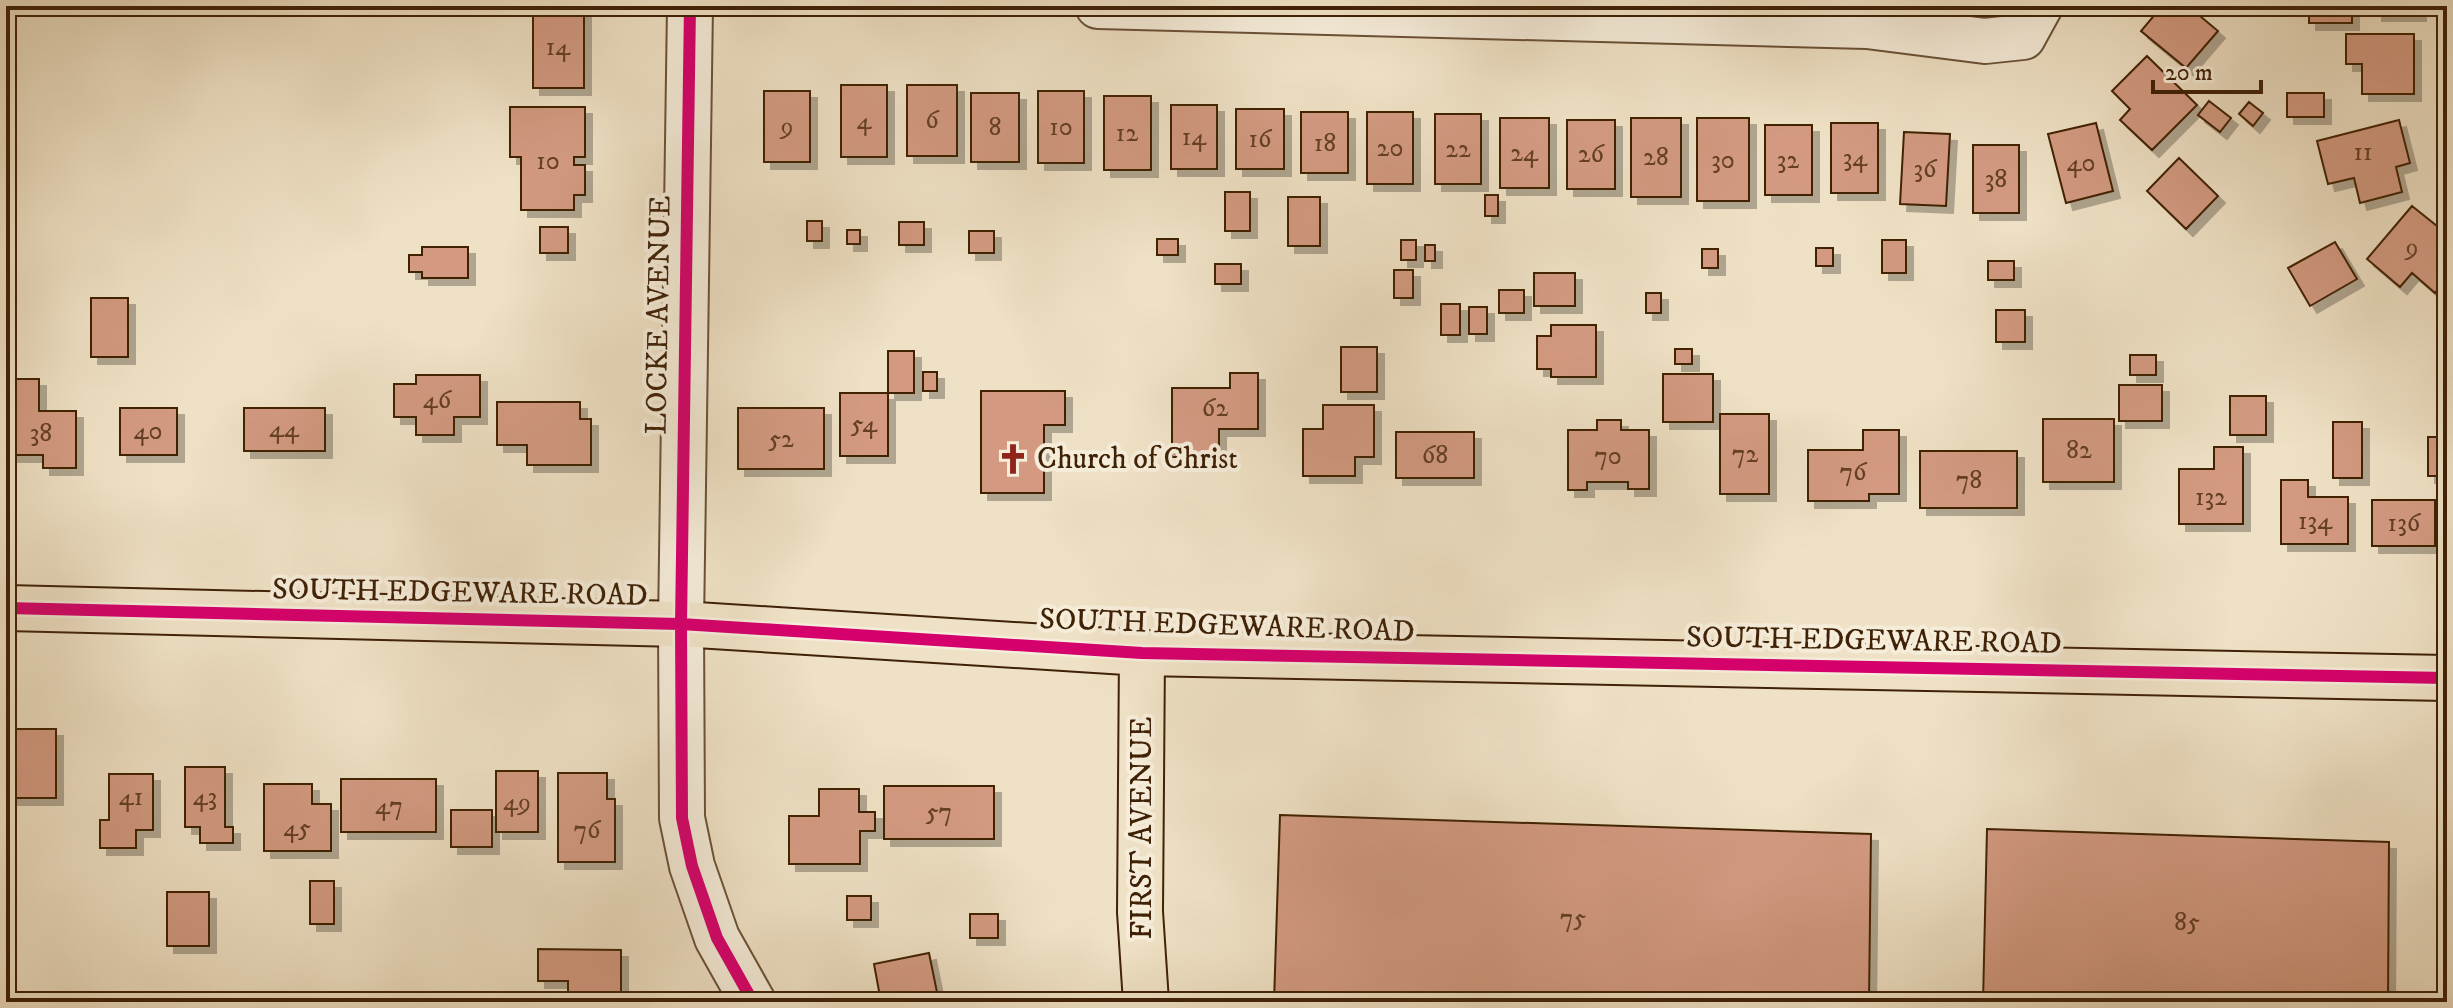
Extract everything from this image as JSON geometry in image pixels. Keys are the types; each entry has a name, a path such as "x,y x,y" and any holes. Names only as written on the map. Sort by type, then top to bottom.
{"main road":[{"name":"SOUTH EDGEWARE ROAD","path":"6,608 681,624 1142,653 2447,678"},
{"name":"FIRST AVENUE","path":"1142,653 1140,912 1146,1002"}],"street":[{"name":"LOCKE AVENUE","path":"690,6 681,624 682,818 692,866 717,938 753,1002"},
{"path":"1098,6 1867,26 1985,41 2023,37 2040,6"}],"building":[{"path":"2162,6 2188,6 2218,31 2186,68 2141,31"},
{"path":"2309,6 2352,6 2352,23 2309,23"},
{"path":"2375,6 2419,6 2419,14 2375,14"},
{"path":"533,7 584,7 584,88 533,88"},
{"path":"2346,34 2414,34 2414,94 2362,94 2362,64 2346,64"},
{"path":"2147,56 2197,105 2152,150 2120,120 2130,109 2112,91"},
{"path":"841,85 887,85 887,157 841,157"},
{"path":"907,85 957,85 957,156 907,156"},
{"path":"764,91 810,91 810,162 764,162"},
{"path":"1038,91 1084,91 1084,163 1038,163"},
{"path":"971,93 1019,93 1019,162 971,162"},
{"path":"2287,93 2324,93 2324,117 2287,117"},
{"path":"1104,96 1151,96 1151,170 1104,170"},
{"path":"2209,101 2231,118 2220,132 2198,115"},
{"path":"2249,102 2263,113 2253,126 2239,114"},
{"path":"1171,105 1217,105 1217,169 1171,169"},
{"path":"510,107 585,107 585,157 574,157 574,165 585,165 585,195 574,195 574,210 521,210 521,157 510,157"},
{"path":"1236,109 1284,109 1284,169 1236,169"},
{"path":"1301,112 1348,112 1348,173 1301,173"},
{"path":"1367,112 1413,112 1413,184 1367,184"},
{"path":"1435,114 1481,114 1481,184 1435,184"},
{"path":"1500,118 1549,118 1549,188 1500,188"},
{"path":"1631,118 1681,118 1681,197 1631,197"},
{"path":"1697,118 1749,118 1749,201 1697,201"},
{"path":"1567,120 1615,120 1615,189 1567,189"},
{"path":"2399,120 2410,163 2396,167 2402,192 2360,203 2354,178 2328,184 2317,141"},
{"path":"1831,123 1878,123 1878,193 1831,193"},
{"path":"2096,123 2113,191 2066,203 2048,134"},
{"path":"1765,125 1812,125 1812,195 1765,195"},
{"path":"1904,132 1950,134 1946,206 1900,204"},
{"path":"1973,145 2019,145 2019,213 1973,213"},
{"path":"2179,158 2218,196 2186,229 2147,191"},
{"path":"1225,192 1250,192 1250,231 1225,231"},
{"path":"1485,195 1498,195 1498,216 1485,216"},
{"path":"1288,197 1320,197 1320,246 1288,246"},
{"path":"2412,206 2447,234 2447,279 2435,293 2412,273 2400,287 2367,259"},
{"path":"807,221 822,221 822,241 807,241"},
{"path":"899,222 924,222 924,245 899,245"},
{"path":"540,227 568,227 568,253 540,253"},
{"path":"847,230 860,230 860,244 847,244"},
{"path":"969,231 994,231 994,253 969,253"},
{"path":"1157,239 1178,239 1178,255 1157,255"},
{"path":"1401,240 1416,240 1416,260 1401,260"},
{"path":"1882,240 1906,240 1906,273 1882,273"},
{"path":"2335,242 2357,279 2310,306 2288,268"},
{"path":"1425,245 1435,245 1435,261 1425,261"},
{"path":"422,247 468,247 468,278 422,278 422,272 409,272 409,255 422,255"},
{"path":"1816,248 1833,248 1833,266 1816,266"},
{"path":"1702,249 1718,249 1718,268 1702,268"},
{"path":"1988,261 2014,261 2014,280 1988,280"},
{"path":"1215,264 1241,264 1241,284 1215,284"},
{"path":"1394,270 1413,270 1413,298 1394,298"},
{"path":"1534,273 1575,273 1575,306 1534,306"},
{"path":"1499,290 1524,290 1524,313 1499,313"},
{"path":"1646,293 1661,293 1661,313 1646,313"},
{"path":"91,298 128,298 128,357 91,357"},
{"path":"1441,304 1460,304 1460,335 1441,335"},
{"path":"1469,307 1487,307 1487,334 1469,334"},
{"path":"1996,310 2025,310 2025,342 1996,342"},
{"path":"1551,325 1596,325 1596,377 1551,377 1551,369 1537,369 1537,336 1551,336"},
{"path":"1341,347 1377,347 1377,392 1341,392"},
{"path":"1675,349 1692,349 1692,364 1675,364"},
{"path":"888,351 914,351 914,393 888,393"},
{"path":"2130,355 2156,355 2156,375 2130,375"},
{"path":"923,372 937,372 937,391 923,391"},
{"path":"1230,373 1258,373 1258,429 1219,429 1219,457 1172,457 1172,388 1230,388"},
{"path":"1663,374 1713,374 1713,422 1663,422"},
{"path":"416,375 480,375 480,417 454,417 454,435 416,435 416,417 394,417 394,384 416,384"},
{"path":"6,379 39,379 39,411 76,411 76,468 43,468 43,455 6,455"},
{"path":"2119,385 2162,385 2162,421 2119,421"},
{"name":"Church of Christ","path":"981,391 1065,391 1065,425 1044,425 1044,493 981,493"},
{"path":"840,393 888,393 888,456 840,456"},
{"path":"2230,396 2266,396 2266,435 2230,435"},
{"path":"497,402 580,402 580,419 591,419 591,465 527,465 527,445 497,445"},
{"path":"1323,405 1374,405 1374,457 1355,457 1355,476 1303,476 1303,429 1323,429"},
{"path":"120,408 177,408 177,455 120,455"},
{"path":"244,408 325,408 325,451 244,451"},
{"path":"738,408 824,408 824,469 738,469"},
{"path":"1720,414 1769,414 1769,494 1720,494"},
{"path":"2043,419 2114,419 2114,482 2043,482"},
{"path":"1597,420 1621,420 1621,430 1649,430 1649,489 1628,489 1628,482 1587,482 1587,490 1568,490 1568,430 1597,430"},
{"path":"2333,422 2362,422 2362,478 2333,478"},
{"path":"1863,430 1899,430 1899,494 1869,494 1869,501 1808,501 1808,450 1863,450"},
{"path":"1396,432 1474,432 1474,478 1396,478"},
{"path":"2428,437 2447,437 2447,476 2428,476"},
{"path":"2214,447 2243,447 2243,524 2179,524 2179,469 2214,469"},
{"path":"1920,451 2017,451 2017,508 1920,508"},
{"path":"2281,480 2308,480 2308,497 2348,497 2348,544 2281,544"},
{"path":"2372,500 2435,500 2435,546 2372,546"},
{"path":"8,729 56,729 56,798 8,798"},
{"path":"185,767 225,767 225,827 233,827 233,843 200,843 200,827 185,827"},
{"path":"496,771 538,771 538,832 496,832"},
{"path":"558,773 607,773 607,799 615,799 615,862 558,862"},
{"path":"109,774 153,774 153,830 136,830 136,848 100,848 100,820 109,820"},
{"path":"341,779 436,779 436,832 341,832"},
{"path":"264,784 312,784 312,804 331,804 331,851 264,851"},
{"path":"884,786 994,786 994,839 884,839"},
{"path":"819,789 859,789 859,812 875,812 875,831 860,831 860,864 789,864 789,816 819,816"},
{"path":"451,810 492,810 492,847 451,847"},
{"path":"1280,815 1871,834 1869,1002 1274,1002"},
{"path":"1987,829 2389,842 2388,1002 1983,1002"},
{"path":"310,881 334,881 334,924 310,924"},
{"path":"167,892 209,892 209,946 167,946"},
{"path":"847,896 871,896 871,920 847,920"},
{"path":"970,914 998,914 998,938 970,938"},
{"path":"538,949 621,950 621,1002 568,1002 568,981 538,981"},
{"path":"929,953 939,1002 881,1002 874,964"}],"cycle path":[{"path":"690,6 681,624 682,818 692,866 717,938 753,1002"},
{"path":"6,608 681,624 1142,653 2447,678"}],"place":[{"name":"Church of Christ","path":"1013,459"}]}
